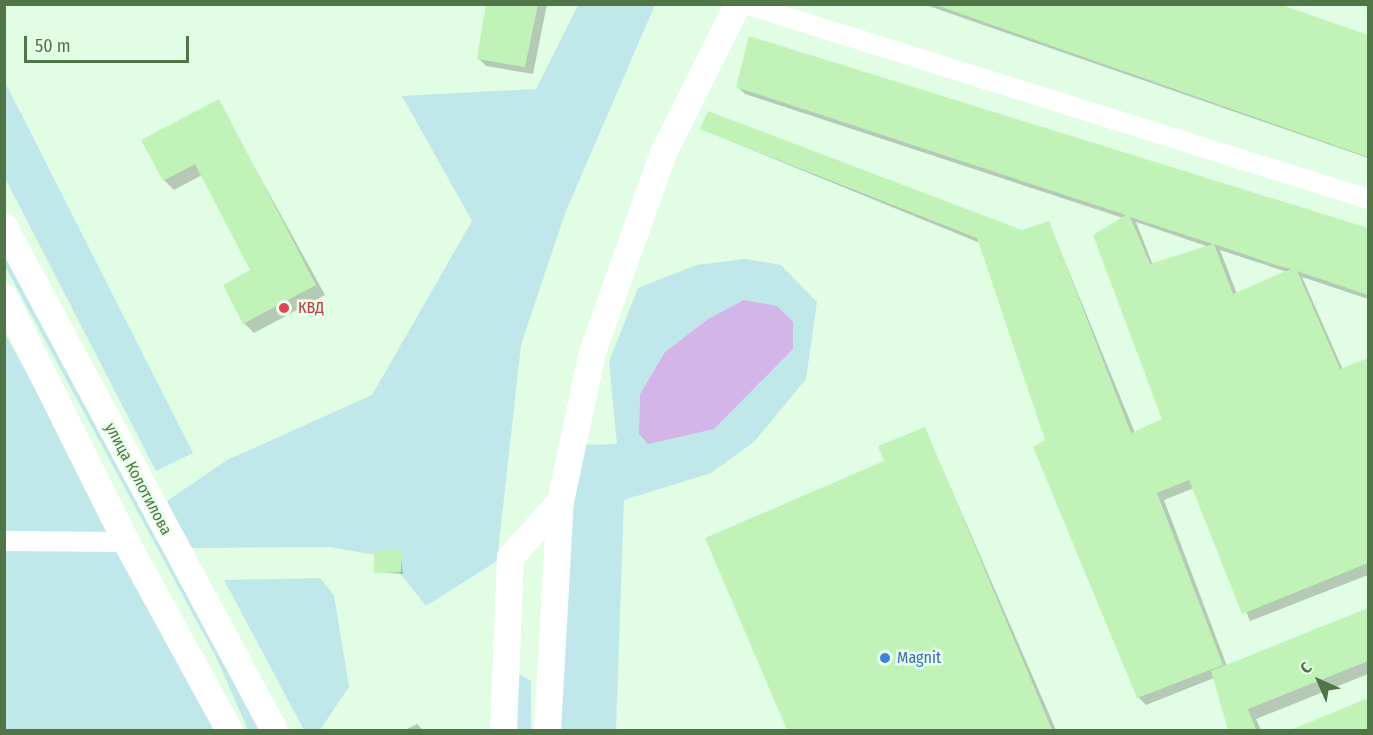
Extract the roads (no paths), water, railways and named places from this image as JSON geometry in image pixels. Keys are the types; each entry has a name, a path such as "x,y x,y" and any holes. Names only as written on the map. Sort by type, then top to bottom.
{"main road":[{"path":"547,730 560,501 592,352 626,248 664,150 737,4"},
{"name":"улица Колотилова","path":"4,227 274,730"},
{"path":"4,297 126,542 229,730"},
{"path":"502,730 510,557 560,501"}],"street":[{"path":"745,4 1368,198"},
{"path":"4,541 126,542"}],"place":[{"name":"КВД","path":"284,308"},
{"name":"Magnit","path":"885,658"}]}
